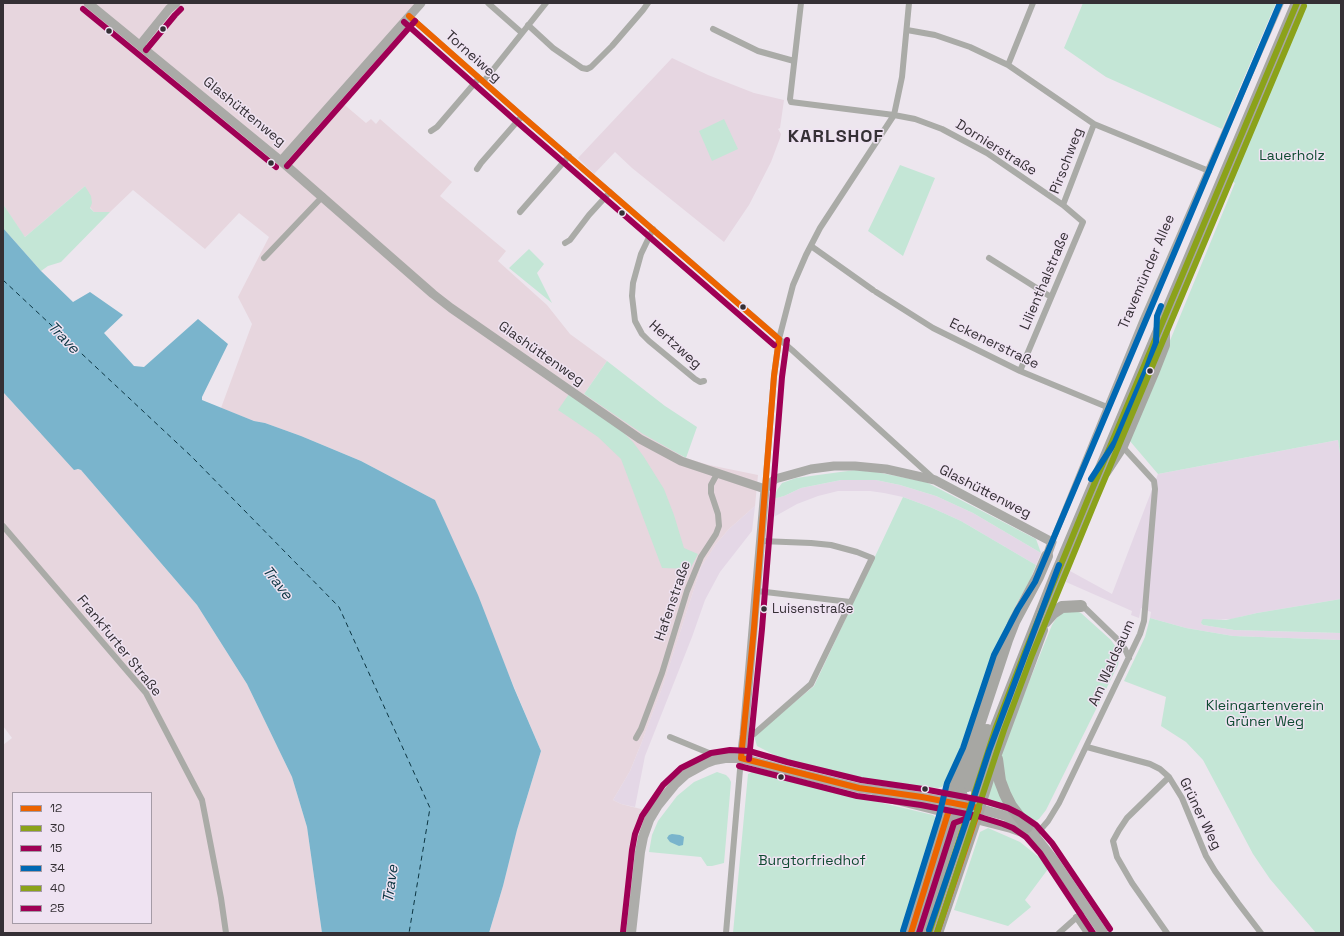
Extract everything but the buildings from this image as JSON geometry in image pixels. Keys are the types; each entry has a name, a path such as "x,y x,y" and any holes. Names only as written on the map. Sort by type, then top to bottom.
{"highway":[{"name":"Travemünder Allee","path":"929,933 965,809 1021,640 1042,586 1289,3"},
{"name":"Travemünder Allee","path":"920,933 965,809 1025,652 1087,500 1297,3"},
{"path":"911,933 965,809 996,754 1075,543 1087,500 1122,446 1164,345 1165,317"},
{"path":"937,933 965,809 962,777 1000,658 1014,622 1038,578 1047,556"},
{"path":"1000,658 1025,612 1042,586"},
{"path":"1045,622 1053,613 1062,607 1081,606"},
{"path":"996,754 1000,781 1005,794 1011,806 1026,827"}],"main road":[{"path":"631,933 643,837 658,805 675,784 686,774 714,760 740,758 864,789 891,792 965,809 1006,816 1026,827 1050,854 1102,933"},
{"path":"965,809 1035,836"}],"street":[{"name":"Glashüttenweg","path":"88,3 282,161 433,294 640,439 680,461 764,489 775,480 811,469 834,466 855,466 886,469 936,480 1052,542"},
{"path":"140,45 169,9 176,3"},
{"path":"282,161 421,3"},
{"path":"488,3 522,33"},
{"path":"431,131 437,127 481,79 522,33 546,3"},
{"path":"528,25 554,48 582,68 587,69 591,67 612,46 648,3"},
{"path":"713,29 758,51 794,61 801,3"},
{"path":"726,933 740,758 744,735 757,591 774,376 779,339 793,285 811,246 831,211 894,114 902,77 909,3"},
{"path":"1008,65 1033,3"},
{"name":"Travemünder Allee","path":"1047,556 1107,407 1200,187 1209,171 1281,3"},
{"name":"Torneiweg","path":"410,16 522,116 779,339 936,480"},
{"path":"907,30 934,35 970,47 1008,65 1094,124 1209,171"},
{"name":"Dornierstraße","path":"794,61 790,99 791,102 894,114 915,119 942,129 987,153 1063,205 1083,222"},
{"path":"478,169 481,163 522,116"},
{"name":"Pirschweg","path":"1063,205 1094,124"},
{"path":"520,212 569,156"},
{"path":"565,243 570,240 589,215 610,192"},
{"path":"264,258 323,196"},
{"name":"Lilienthalstraße","path":"1020,371 1083,222"},
{"name":"Hertzweg","path":"653,229 641,254 633,282 632,296 635,321 642,334 649,341 695,379 700,382 704,381"},
{"name":"Eckenerstraße","path":"811,246 874,291 933,328 1020,371 1107,407"},
{"path":"989,258 1051,297"},
{"name":"Am Waldsaum","path":"1035,836 1048,822 1059,803 1129,658 1144,621 1155,489 1154,481 1122,446"},
{"name":"Hafenstraße","path":"636,738 641,729 662,673 687,591 702,557 716,534 719,526 718,514 711,494 711,485 716,474"},
{"name":"Frankfurter Straße","path":"3,526 146,693 202,800 221,898 226,933"},
{"path":"744,735 754,734 811,684 872,558 831,545 761,541"},
{"path":"757,591 850,602"},
{"path":"1081,606 1084,607 1117,639 1125,648 1129,658"},
{"path":"670,737 709,752 714,760"},
{"name":"Grüner Weg","path":"1086,747 1150,764 1160,769 1169,777 1182,798 1206,856 1215,871 1261,933"},
{"path":"1167,933 1132,883 1117,857 1113,841 1127,818 1169,777"},
{"path":"1059,933 1086,909"},
{"path":"1076,917 1087,933"}],"shaded area":[{"path":"3,3 422,3 343,92 340,101 366,123 371,119 376,124 380,119 452,182 440,196 506,251 498,261 547,305 570,334 607,361 584,394 686,458 709,465 758,475 755,506 729,529 716,544 701,567 663,685 641,744 630,771 613,800 621,804 645,810 636,834 632,856 627,908 622,933 489,933 517,830 541,751 435,500 361,461 301,436 265,423 254,421 221,408 252,324 238,297 269,237 239,213 205,249 133,190 110,212 94,212 90,207 85,186 25,237 21,232 3,204"},
{"path":"672,58 708,75 754,93 784,100 780,128 778,129 781,134 771,162 749,205 724,242 632,168 615,152 594,174 578,158"},
{"path":"3,392 41,434 42,433 76,469 81,470 197,605 247,684 292,777 307,827 322,933 3,933 3,745 12,738 3,726"},
{"path":"1338,440 1341,460 1341,599 1257,613 1232,619 1211,620 1201,623 1203,625 1234,630 1341,633 1341,640 1233,636 1186,628 1150,618 1151,612 1141,608 1139,618 1131,615 1132,611 1066,582 1070,571 1112,594 1158,474"},
{"path":"841,480 876,480 900,485 936,496 973,513 1041,553 1036,565 961,521 930,507 903,497 870,491 838,491 818,496 797,504 772,518 773,499 784,496 801,488"},
{"path":"755,506 752,531 720,572 705,600 645,756 635,807 621,804 613,800 630,771 641,744 663,685 701,567 716,544 729,529"}],"green space":[{"path":"1083,3 1276,3 1222,129 1106,77 1064,48"},
{"name":"Lauerholz","path":"1303,3 1341,3 1341,460 1338,440 1158,474 1129,440 1235,183 1229,180 1259,105"},
{"path":"724,119 738,149 712,161 699,131"},
{"path":"900,165 935,178 903,256 868,231"},
{"path":"85,186 91,196 92,203 90,208 94,212 110,212 61,262 48,266 41,271 3,228 3,204 25,237"},
{"path":"529,249 544,264 537,273 552,303 509,268"},
{"path":"607,361 665,406 697,427 686,458 643,434 584,394"},
{"path":"569,394 622,431 633,442 644,457 664,489 684,548 698,554 690,569 662,568 621,459 598,437 558,410"},
{"path":"855,470 876,472 926,482 1036,539 1041,553 973,513 936,496 900,485 876,480 841,480 801,488 784,496 773,499 782,483 796,478"},
{"path":"903,497 961,521 1036,565 1001,639 947,782 942,787 938,788 860,780 792,764 757,746 754,736 814,686"},
{"path":"1341,599 1341,633 1234,630 1203,625 1201,623 1203,619 1226,620 1257,613"},
{"path":"1076,611 1081,613 1111,640 1120,653 1118,665 1046,810 1039,819 1033,822 1026,819 1010,799 1000,758 1002,749 1052,625 1057,617 1064,612"},
{"name":"Kleingartenverein Grüner Weg","path":"1150,618 1186,628 1233,636 1341,640 1341,933 1316,933 1270,879 1253,854 1203,760 1186,742 1161,726 1166,697 1124,681 1145,637"},
{"path":"995,768 1012,814 989,806 986,803"},
{"path":"717,772 726,775 731,782 724,863 707,866 701,857 649,852 652,835 658,821 677,796 694,782"},
{"name":"Burgtorfriedhof","path":"752,772 933,815 935,817 937,823 920,876 919,889 906,933 733,933 748,774"},
{"path":"988,828 1020,842 1040,858 1048,869 1025,900 1031,907 1008,926 954,910 980,832"}],"water":[{"name":"Trave","path":"3,228 41,271 73,302 90,292 123,315 104,333 134,366 144,367 198,319 228,344 202,397 202,400 254,421 265,423 301,436 361,461 435,500 478,595 514,688 541,751 517,830 489,933 322,933 307,827 292,777 247,684 197,605 81,470 74,470 3,392"},
{"path":"672,834 684,837 683,845 679,846 670,842 667,838"}],"ferry route":[{"path":"3,280 192,457 339,607 430,808 409,933"}],"tunnel":[{"path":"963,826 976,789"}],"transit line":[{"name":"34","path":"903,931 939,816 947,783 963,748 994,655 1018,609 1035,582 1280,3"},
{"name":"30","path":"929,933 996,727 1025,652 1297,3"},
{"name":"40","path":"937,933 1004,730 1032,655 1304,6"},
{"name":"15","path":"83,9 276,167"},
{"name":"15","path":"146,50 181,9"},
{"name":"12","path":"409,16 779,339"},
{"name":"15","path":"287,166 415,21"},
{"name":"15","path":"404,22 774,345"},
{"name":"34","path":"1091,479 1115,442 1146,370 1156,343 1157,316 1161,306"},
{"name":"12","path":"741,758 754,628 774,376 779,339"},
{"name":"15","path":"749,759 762,629 782,377 787,340"},
{"name":"34","path":"929,930 989,751 1059,565"},
{"name":"25","path":"623,932 632,850 635,834 642,816 663,785 681,768 711,753 730,750 749,751 861,780 923,789 981,800 1008,808 1036,825 1052,843 1110,929"},
{"name":"12","path":"741,758 859,788 922,797 979,808"},
{"name":"15","path":"739,766 857,796 921,805 977,816 1013,828 1026,837 1040,853 1093,933"},
{"name":"12","path":"937,933 979,808"},
{"name":"12","path":"911,933 948,813"},
{"name":"15","path":"919,933 954,823 976,815"}],"place":[{"name":"Luisenstraße","path":"764,609"}],"district":[{"name":"KARLSHOF","path":"836,137"}]}
